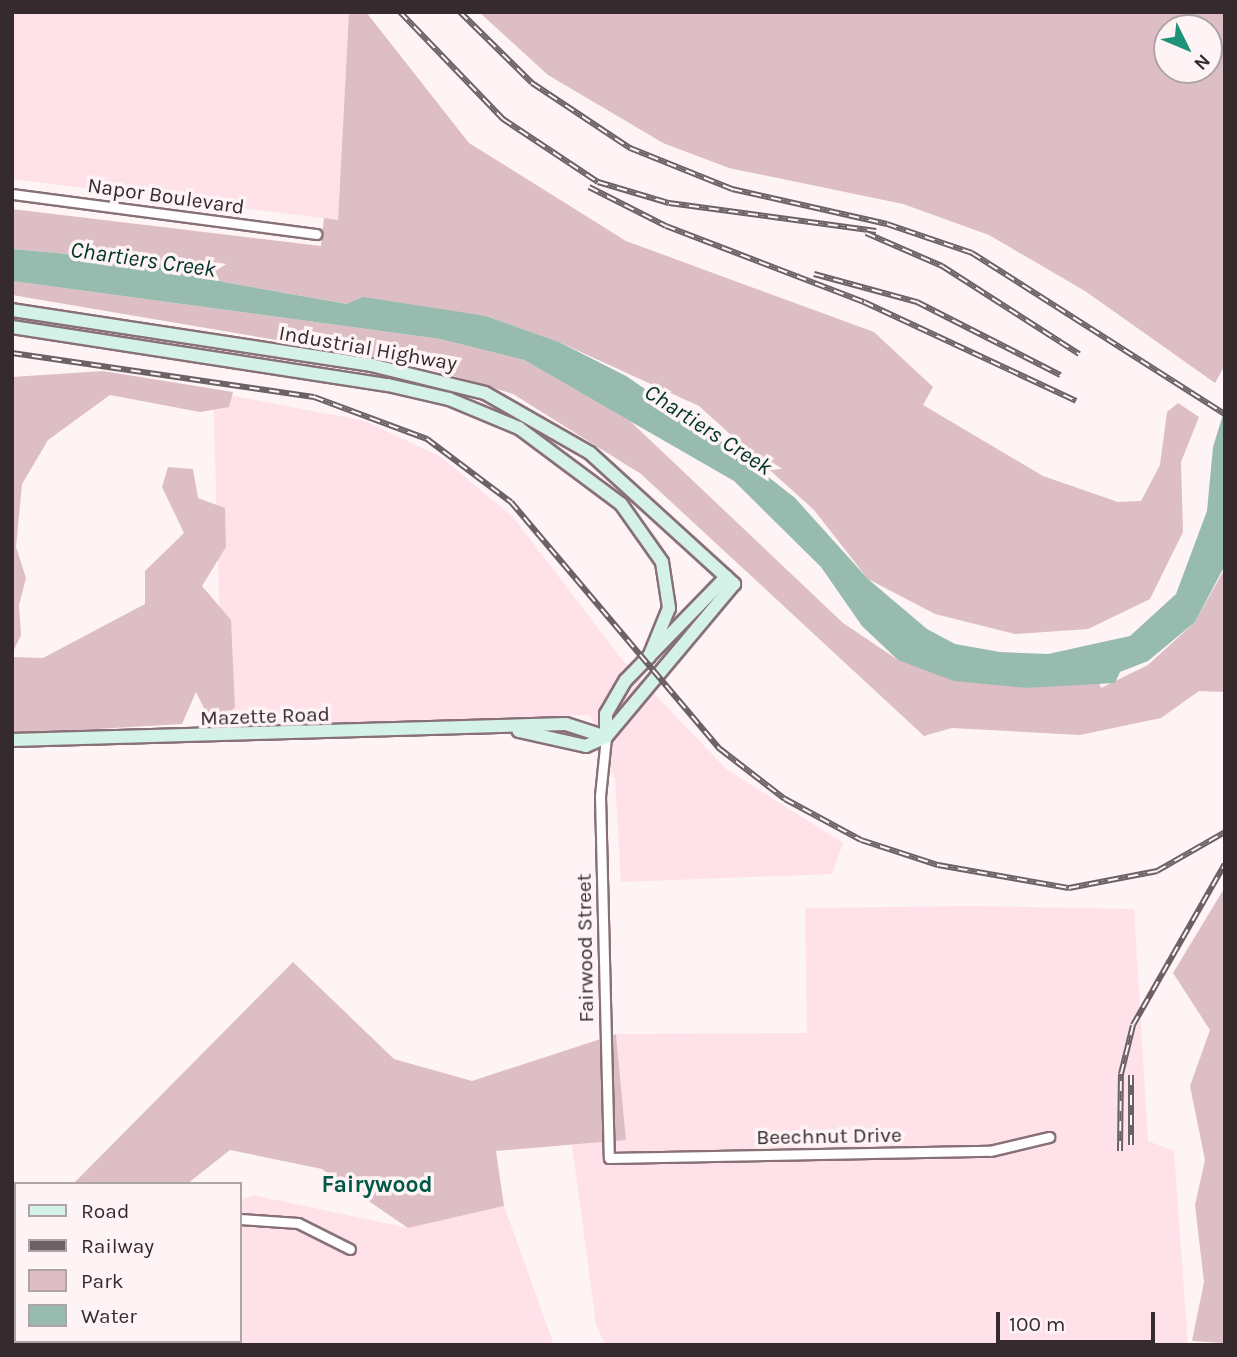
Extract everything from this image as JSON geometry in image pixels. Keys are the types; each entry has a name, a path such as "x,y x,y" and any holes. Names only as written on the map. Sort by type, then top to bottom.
{"street":[{"name":"Napor Boulevard","path":"12,194 316,234"},
{"name":"Industrial Highway","path":"12,310 396,369 485,393 590,453 730,580"},
{"name":"Industrial Highway","path":"12,327 449,399 539,439 621,505 654,548 669,583 667,620 649,657"},
{"name":"Fairwood Street","path":"609,1158 600,796 610,705 649,657 730,580"},
{"path":"606,737 730,580"},
{"name":"Mazette Road","path":"12,740 519,731 566,724 606,737"},
{"name":"Mazette Road","path":"519,731 586,746 606,737"},
{"name":"Beechnut Drive","path":"609,1158 990,1151 1049,1137"},
{"path":"242,1219 298,1223 350,1249"}],"shaded area":[{"path":"12,12 349,12 338,220 12,179"},
{"path":"213,392 365,421 441,457 513,517 624,662 726,769 843,843 832,874 621,882 615,779 590,715 223,726"},
{"path":"971,906 1134,909 1148,1141 1174,1151 1188,1345 605,1345 596,1324 572,1145 626,1139 616,1034 807,1033 805,908"},
{"path":"253,1195 408,1228 504,1206 554,1345 77,1345 242,1343 242,1199"}],"green space":[{"path":"349,12 366,12 469,143 626,241 874,332 933,387 923,405 1043,476 1118,502 1141,501 1160,465 1167,412 1178,403 1199,417 1181,462 1183,532 1150,599 1088,629 1015,634 935,614 868,579 814,510 699,406 559,342 486,316 347,304 223,282 190,265 12,249 12,209 321,246 324,218 338,220"},
{"path":"479,12 1225,12 1225,365 1215,383 1085,291 989,235 903,204 729,168 663,143 548,75"},
{"path":"12,281 440,339 524,360 630,421 843,623 898,660 1026,688 1098,680 1101,688 1148,665 1195,622 1225,568 1225,692 1199,691 1161,718 1080,735 952,728 924,736 641,474 513,394 411,363 12,295"},
{"path":"103,371 233,392 229,407 200,412 110,395 48,440 22,484 16,547 26,578 19,605 21,635 12,654 12,377"},
{"path":"168,467 193,469 198,498 225,508 226,547 202,586 231,620 235,707 214,728 196,692 182,724 12,734 12,657 43,658 145,604 145,571 184,533 162,487"},
{"path":"1225,887 1225,1343 1192,1341 1204,1282 1195,1205 1205,1160 1190,1086 1210,1030 1173,973"},
{"path":"293,962 394,1059 472,1081 616,1034 626,1140 496,1151 504,1206 408,1228 322,1169 230,1150 190,1182 75,1182"}],"water":[{"path":"12,249 190,265 223,282 347,304 363,297 486,316 559,342 626,376 730,447 795,498 868,579 927,629 955,644 1000,652 1048,654 1130,636 1176,594 1207,511 1213,447 1225,408 1224,567 1195,622 1148,661 1120,672 1115,683 1026,688 954,681 898,660 862,626 821,567 734,481 524,360 440,339 12,281"}],"railway":[{"path":"400,12 503,119 598,182 669,203 876,231"},
{"path":"460,12 532,83 630,148 732,189 887,224 972,253 1225,414"},
{"path":"589,187 666,226 864,302 1076,401"},
{"path":"866,233 942,266 1079,354"},
{"path":"814,274 917,302 1060,375"},
{"path":"12,353 314,397 427,439 511,502 720,749 785,799 861,840 938,865 1069,888 1157,871 1225,832"},
{"path":"1120,1151 1121,1074 1133,1025 1225,864"},
{"path":"1131,1075 1131,1145"}],"district":[{"name":"Fairywood","path":"377,1185"}],"water label":[{"name":"Chartiers Creek","path":"143,260"},
{"name":"Chartiers Creek","path":"708,430"}]}
